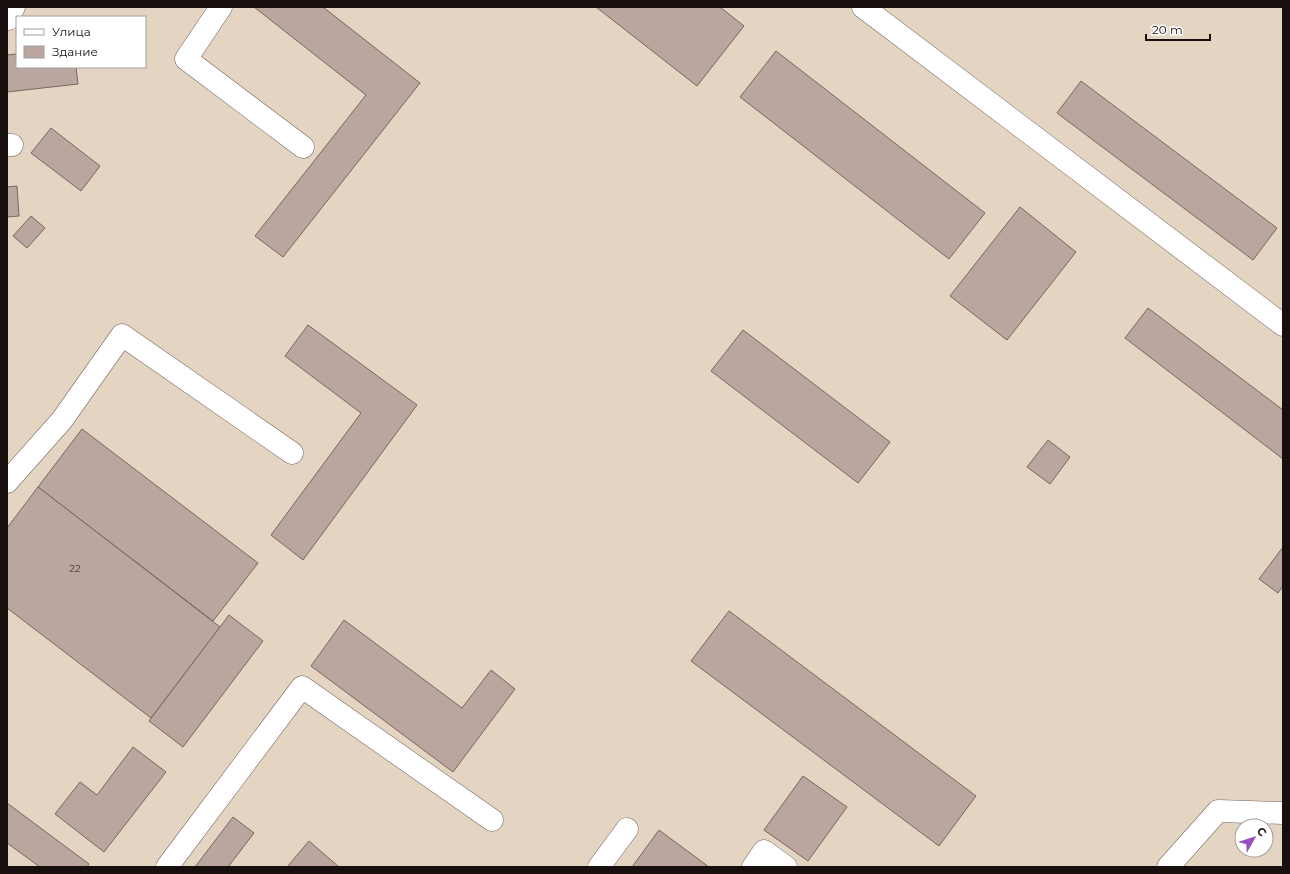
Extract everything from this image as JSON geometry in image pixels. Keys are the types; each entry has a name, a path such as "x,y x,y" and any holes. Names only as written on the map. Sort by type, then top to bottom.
{"lane":[{"path":"221,7 186,60 303,147"},
{"path":"863,7 1283,324"},
{"path":"7,482 62,420 122,335 292,453"},
{"path":"167,867 302,687 492,820"},
{"path":"1168,867 1218,811 1283,813"},
{"path":"599,867 627,829"},
{"path":"753,867 764,851 786,867"}],"shaded area":[{"path":"7,7 1283,7 1283,867 7,867"}],"building":[{"path":"254,7 323,7 420,83 283,257 255,236 366,95"},
{"path":"596,7 720,7 744,26 697,86"},
{"path":"776,51 985,213 949,259 740,97"},
{"path":"16,54 16,68 76,68 78,84 7,92 7,55"},
{"path":"1081,81 1277,228 1253,260 1057,113"},
{"path":"51,128 100,166 81,191 31,153"},
{"path":"17,186 19,216 7,217 7,187"},
{"path":"1020,207 1076,252 1007,340 950,296"},
{"path":"31,216 45,228 27,248 13,236"},
{"path":"1148,308 1283,410 1283,459 1125,338"},
{"path":"308,325 417,405 303,560 271,535 361,413 285,356"},
{"path":"743,330 890,442 858,483 711,371"},
{"path":"82,429 258,563 213,621 38,487"},
{"path":"1048,440 1070,457 1050,484 1027,467"},
{"path":"38,487 220,627 151,718 7,608 7,528"},
{"path":"1283,547 1283,586 1278,593 1259,579"},
{"path":"729,611 976,796 939,846 691,661"},
{"path":"229,615 263,641 183,747 149,721"},
{"path":"344,620 462,708 491,670 515,689 453,772 311,666"},
{"path":"133,747 166,772 104,852 55,814 80,782 97,795"},
{"path":"803,776 847,807 808,861 764,830"},
{"path":"7,803 89,864 87,867 40,867 7,843"},
{"path":"233,817 254,833 228,867 195,867"},
{"path":"659,830 709,867 632,867"},
{"path":"309,841 339,867 287,867"}]}
